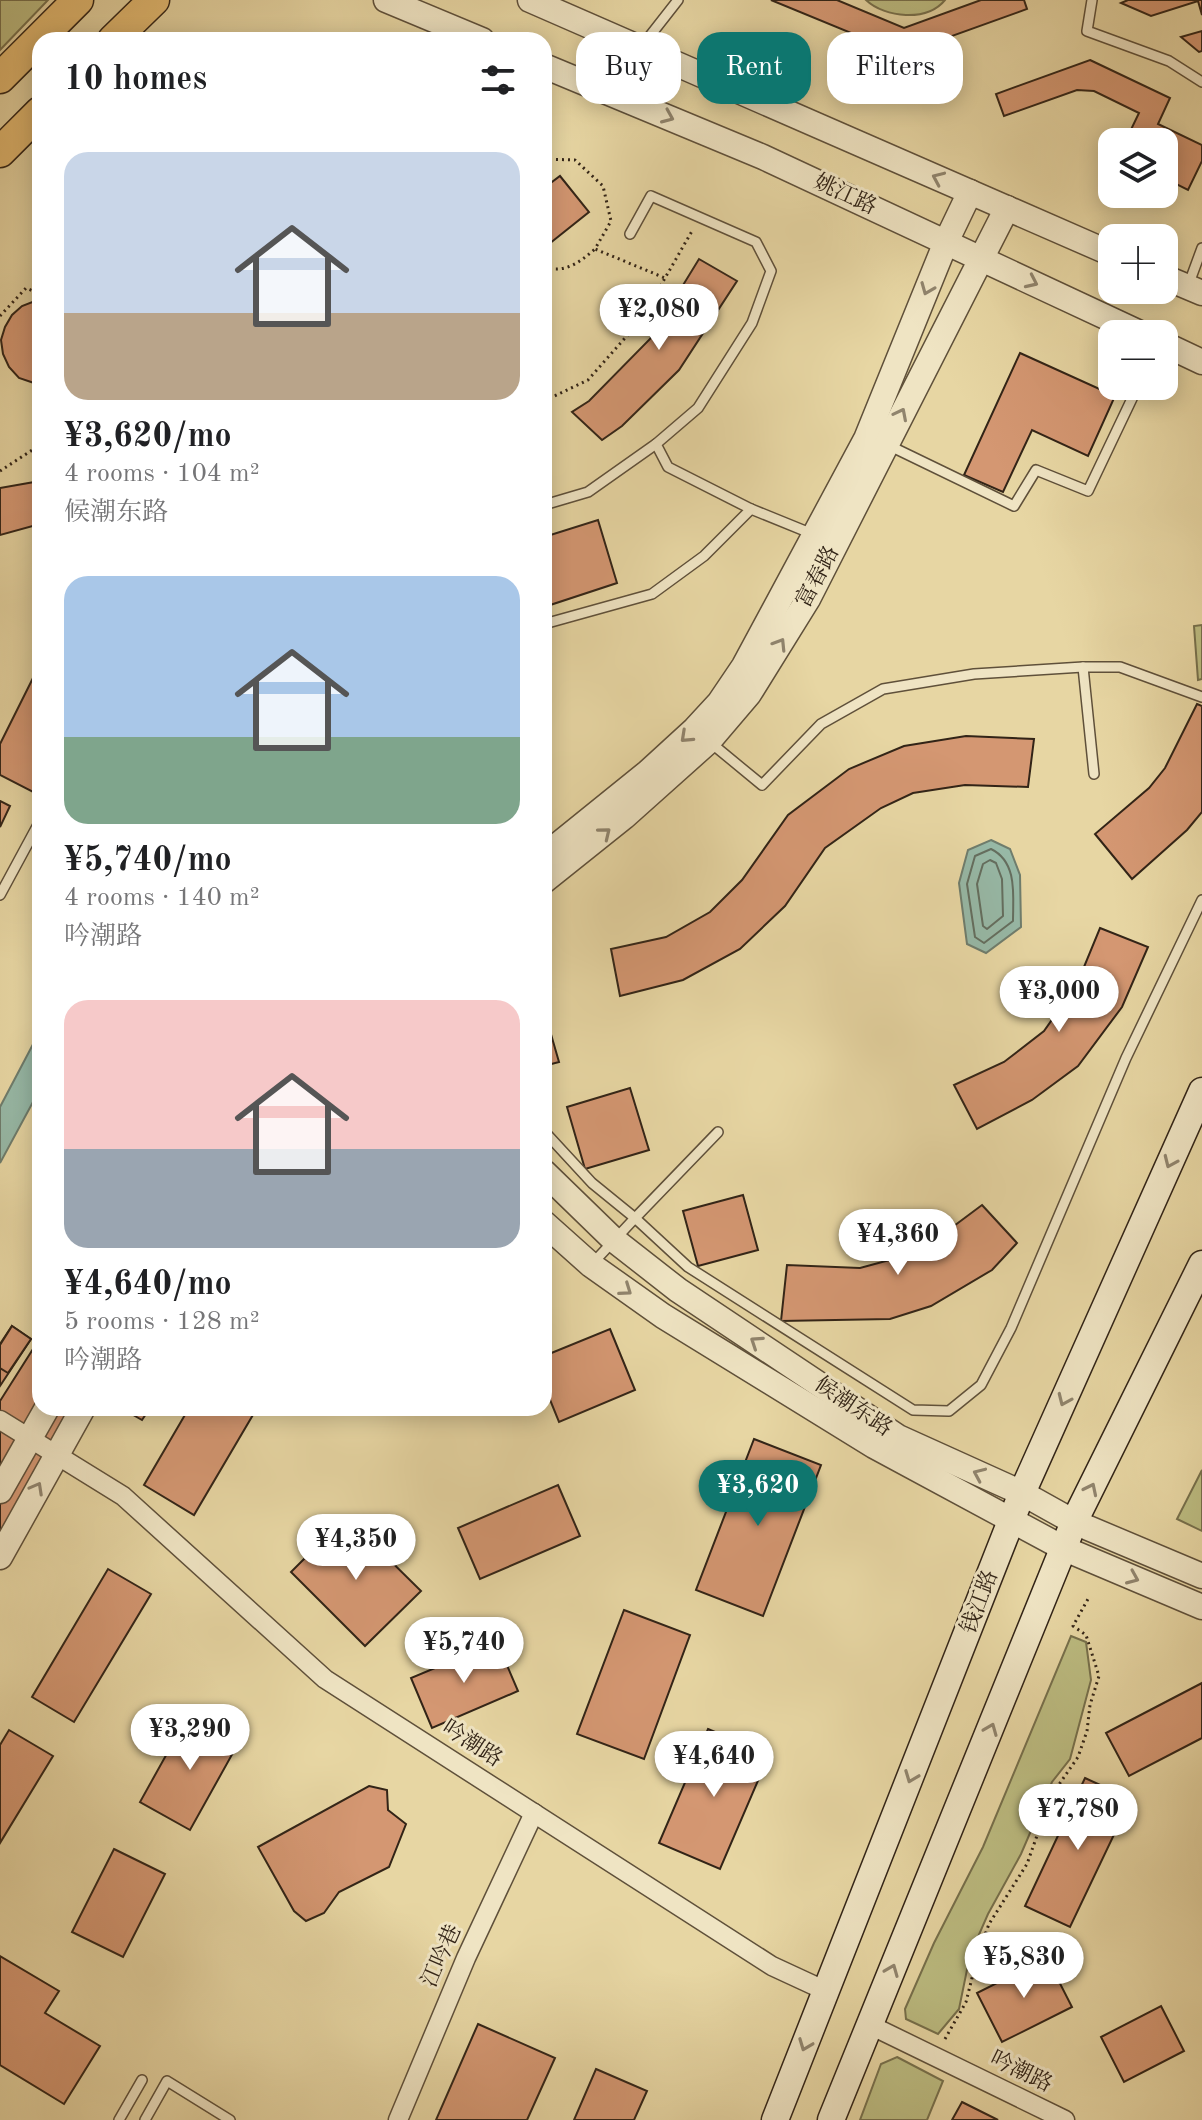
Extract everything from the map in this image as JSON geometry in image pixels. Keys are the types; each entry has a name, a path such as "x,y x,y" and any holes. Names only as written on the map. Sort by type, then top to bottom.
{"main road":[{"path":"46,32 78,0"},
{"path":"121,32 154,0"},
{"path":"0,78 32,46"},
{"path":"0,152 32,120"},
{"name":"钱江路","path":"775,2120 1022,1493 1202,1091"},
{"path":"831,2120 1074,1522 1202,1264"}],"street":[{"path":"386,0 463,32"},
{"path":"530,0 603,32"},
{"path":"681,66 1098,248"},
{"name":"姚江路","path":"552,69 763,157 1112,320"},
{"name":"富春路","path":"552,875 624,817 709,741 749,694 808,599 826,540 866,439 946,242 970,192"},
{"name":"富春路","path":"552,850 648,772 719,703 886,444 1007,208"},
{"path":"1178,351 1202,362"},
{"name":"候潮东路","path":"552,1180 614,1240 678,1290 898,1437 1022,1493 1074,1522 1202,1576"},
{"name":"候潮东路","path":"552,1230 591,1265 663,1316 874,1446 1065,1549 1202,1607"},
{"path":"0,1491 43,1416"},
{"path":"0,1557 78,1416"},
{"name":"吟潮路","path":"0,1420 123,1496 325,1679 772,1966 826,1991"},
{"name":"江吟巷","path":"398,2120 466,1958 534,1813"},
{"name":"吟潮路","path":"870,2025 1065,2120"}],"lane":[{"path":"653,32 678,0"},
{"path":"1092,0 1087,31 1169,61 1202,82"},
{"path":"552,503 588,492 656,444 698,408 752,323 771,271 756,242 651,196 630,234"},
{"path":"1195,290 1202,248"},
{"path":"886,444 1014,506 1036,470 1088,491 1131,400"},
{"path":"656,444 668,467 751,509 826,540"},
{"path":"552,622 652,594 704,556 751,509"},
{"path":"1083,667 1094,774"},
{"path":"709,741 762,785 821,724 883,689 974,674 1120,667 1202,697"},
{"path":"0,895 32,836"},
{"path":"552,1140 592,1183 688,1267 913,1410 949,1411 981,1385 1011,1328 1126,1058 1202,900"},
{"path":"591,1265 718,1132"},
{"path":"119,2120 142,2080"},
{"path":"145,2120 167,2081 230,2120"}],"path":[{"path":"552,159 575,160 603,186 611,221 595,249 577,265 552,270"},
{"path":"552,397 588,380 641,320 700,217"},
{"path":"595,249 665,278"},
{"path":"0,316 26,288 32,291"},
{"path":"0,471 32,450"},
{"path":"934,2056 966,2002 989,1924 1027,1864 1051,1796 1078,1757 1087,1731 1090,1705 1099,1676 1086,1635 1073,1626 1088,1599"}],"green space":[{"path":"0,0 48,0 0,50"},
{"path":"866,0 945,0 928,12 906,15 884,11"},
{"path":"1202,625 1202,679 1198,680 1194,626"},
{"path":"1202,1470 1202,1531 1177,1519"},
{"path":"1071,1636 1086,1642 1091,1680 1070,1759 1052,1782 1021,1854 988,1914 970,1955 959,2009 938,2034 906,2019 905,2009 934,1943 983,1847"},
{"path":"897,2057 943,2081 927,2120 860,2120 881,2064"}],"water":[{"path":"991,840 1010,849 1020,875 1021,927 986,953 967,944 959,883 968,850"},
{"path":"32,1046 32,1104 0,1163 0,1107"}],"building":[{"path":"771,0 837,0 904,28 981,0 1024,0 1027,9 963,32 849,32"},
{"path":"1128,0 1202,0 1202,15 1198,1 1151,16 1121,3"},
{"path":"1202,31 1202,51 1199,52 1181,37"},
{"path":"1090,60 1170,98 1158,124 1166,128 1132,128 1139,113 1094,91 1077,90 1004,116 996,94"},
{"path":"1178,134 1202,145 1202,161 1188,190 1178,185"},
{"path":"560,176 589,212 552,242 552,182"},
{"path":"699,259 737,281 679,370 622,426 602,440 572,412 589,401 650,339"},
{"path":"32,302 32,382 19,378 9,367 1,340 12,315"},
{"path":"1020,353 1098,388 1098,400 1113,400 1088,456 1032,430 1003,492 964,475"},
{"path":"32,482 32,526 0,535 0,488"},
{"path":"598,520 617,583 552,604 552,534"},
{"path":"32,680 32,791 0,775 0,744"},
{"path":"1197,704 1202,706 1202,812 1187,830 1132,879 1095,834 1149,788 1165,768"},
{"path":"966,736 1034,739 1028,787 965,785 913,793 881,808 825,848 785,906 740,949 683,980 620,996 611,949 666,937 710,912 742,880 788,815 849,769 904,746"},
{"path":"0,801 10,806 0,827"},
{"path":"1100,928 1148,947 1122,1007 1078,1066 1032,1100 977,1129 954,1085 1004,1062 1044,1031 1077,984"},
{"path":"552,1038 559,1062 552,1064"},
{"path":"630,1088 649,1150 585,1169 567,1107"},
{"path":"743,1195 758,1250 698,1266 683,1211"},
{"path":"982,1205 1017,1243 992,1270 931,1306 890,1319 781,1321 787,1265 860,1268 919,1252"},
{"path":"12,1326 31,1339 0,1386 0,1344"},
{"path":"12,1326 31,1339 8,1373 0,1368 0,1345"},
{"path":"610,1329 635,1390 559,1422 552,1405 552,1353"},
{"path":"32,1351 32,1416 79,1416 0,1541 0,1401"},
{"path":"184,1416 252,1416 194,1515 144,1485"},
{"path":"754,1439 821,1465 763,1616 696,1590"},
{"path":"558,1485 580,1536 480,1579 458,1528"},
{"path":"346,1517 421,1591 365,1646 291,1572"},
{"path":"108,1569 151,1594 74,1722 32,1697"},
{"path":"624,1610 690,1635 644,1759 577,1734"},
{"path":"497,1642 518,1691 432,1728 411,1678"},
{"path":"1202,1683 1202,1738 1129,1776 1106,1733"},
{"path":"189,1714 239,1742 190,1830 140,1802"},
{"path":"708,1729 769,1755 720,1869 659,1843"},
{"path":"9,1730 53,1756 0,1843 0,1745"},
{"path":"1085,1778 1131,1799 1070,1927 1025,1906"},
{"path":"369,1786 387,1790 388,1810 406,1824 389,1867 339,1892 324,1913 306,1921 294,1911 258,1847"},
{"path":"114,1849 165,1874 123,1957 72,1932"},
{"path":"0,1956 59,1991 45,2013 100,2046 64,2104 0,2065"},
{"path":"1047,1958 1072,2007 1002,2042 977,1993"},
{"path":"1161,2006 1184,2051 1124,2082 1101,2037"},
{"path":"478,2024 555,2058 527,2120 436,2120"},
{"path":"596,2069 647,2091 634,2120 574,2120"},
{"path":"962,2102 998,2120 952,2120"}]}
